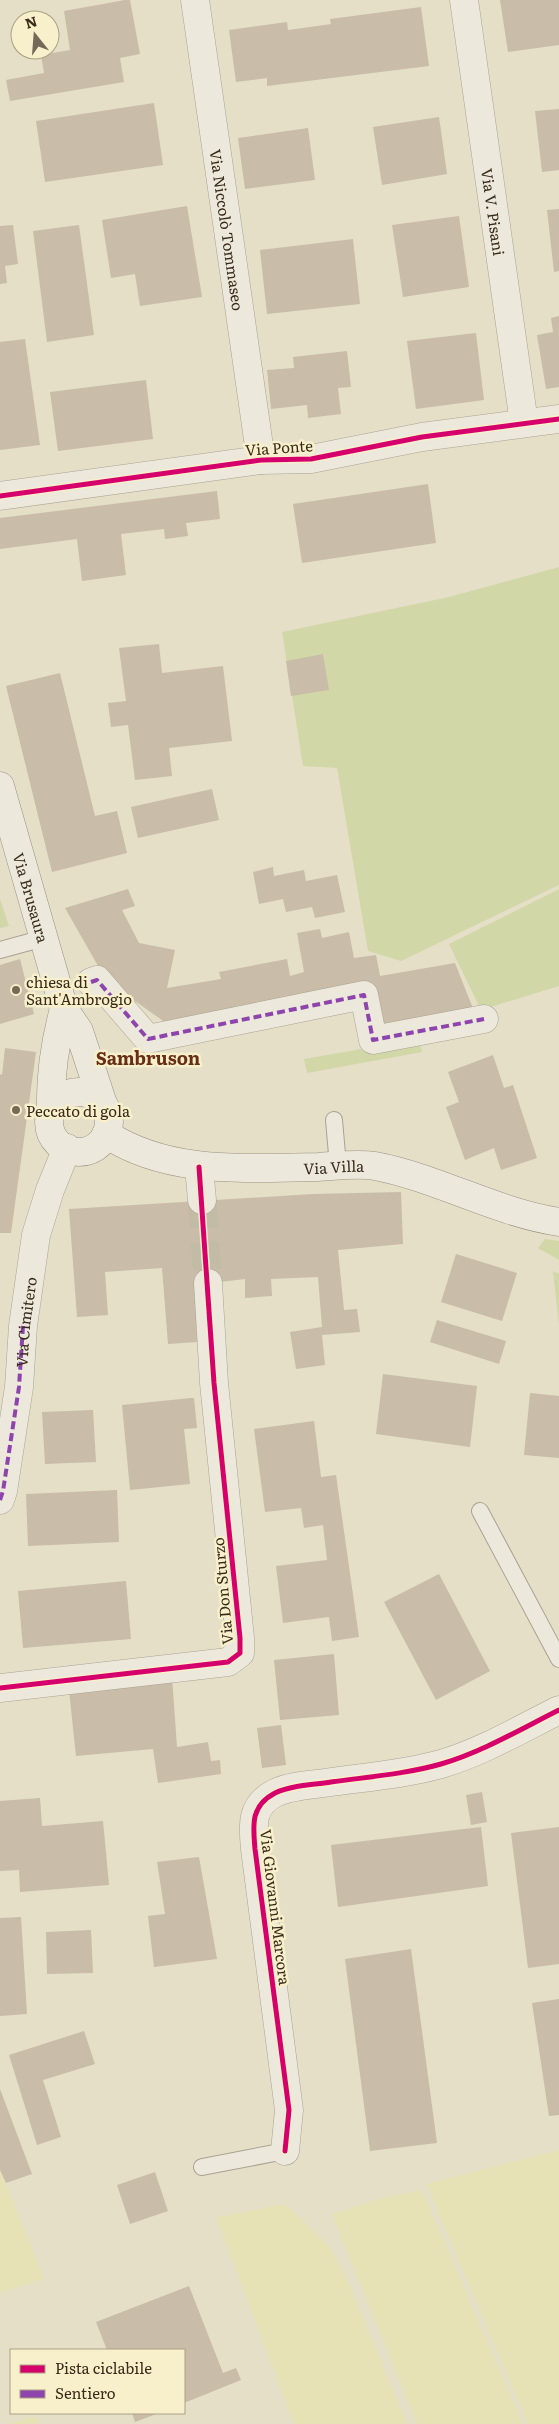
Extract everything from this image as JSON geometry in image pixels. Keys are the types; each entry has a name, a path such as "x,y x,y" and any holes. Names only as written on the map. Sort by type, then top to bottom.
{"street":[{"name":"Via Niccolò Tommaseo","path":"195,0 261,460"},
{"name":"Via V. Pisani","path":"464,0 524,423"},
{"name":"Via Ponte","path":"0,496 261,460 311,458 422,437 559,419"},
{"name":"Via Brusaura","path":"0,786 64,1009 79,1031 108,1114 109,1126 106,1134"},
{"path":"91,982 97,980 148,1039 364,995 373,1040 484,1018"},
{"path":"64,1009 57,1034 50,1089 50,1128 55,1139 74,1151 86,1151 97,1146 106,1134"},
{"path":"51,1111 55,1102 72,1092 84,1092 95,1096 103,1104"},
{"name":"Via Villa","path":"106,1134 139,1153 200,1167 372,1166 395,1170 532,1218 559,1222"},
{"name":"Via Cimitero","path":"0,1500 19,1387 23,1326 36,1235 50,1190 67,1148"},
{"path":"200,1167 202,1200"},
{"name":"Via Don Sturzo","path":"0,1688 228,1662 240,1653 214,1383 208,1283"},
{"name":"Via Giovanni Marcora","path":"285,2151 289,2110 252,1822 257,1811 274,1794 290,1788 371,1777 440,1764 485,1746 559,1710"}],"lane":[{"path":"0,950 44,938"},
{"path":"334,1120 338,1166"},
{"path":"480,1511 559,1659"},
{"path":"202,2167 285,2151"}],"shaded area":[{"path":"559,2150 559,2424 528,2424 426,2184"},
{"path":"0,2170 44,2279 0,2293"},
{"path":"422,2190 523,2424 417,2424 332,2214 386,2197"},
{"path":"285,2204 328,2245 344,2272 407,2424 294,2424 216,2217"},
{"path":"35,2416 39,2424 8,2424"}],"green space":[{"path":"559,567 559,885 401,961 368,951 337,768 303,766 282,632 449,597"},
{"path":"559,889 559,986 481,1010 449,944"},
{"path":"0,899 9,926 0,928"},
{"path":"419,1039 422,1052 307,1073 304,1059"},
{"path":"545,1239 559,1241 559,1260 538,1248"},
{"path":"553,1271 559,1274 559,1325"}],"building":[{"path":"130,0 140,54 120,58 124,82 10,101 6,80 44,73 42,60 60,60 60,52 70,50 64,11"},
{"path":"500,0 559,0 559,45 508,52"},
{"path":"421,7 429,66 267,86 267,78 236,82 229,30 287,22 288,30 331,24 330,19"},
{"path":"154,103 163,165 45,182 36,121"},
{"path":"559,109 559,170 542,172 535,111"},
{"path":"439,117 447,174 382,185 373,127"},
{"path":"308,128 315,180 245,189 238,138"},
{"path":"187,206 202,297 140,306 135,274 111,278 102,220"},
{"path":"559,209 559,271 554,272 547,210"},
{"path":"459,216 469,287 403,297 392,225"},
{"path":"13,225 18,264 5,266 7,283 0,284 0,226"},
{"path":"79,225 94,335 47,342 33,231"},
{"path":"353,239 360,304 267,314 260,250"},
{"path":"559,316 559,387 546,389 537,335 553,332 551,318"},
{"path":"476,333 484,400 416,409 407,341"},
{"path":"25,339 40,445 0,450 0,342"},
{"path":"347,351 351,387 338,388 341,414 308,418 307,405 271,409 267,370 294,368 293,357"},
{"path":"146,380 153,439 58,451 50,392"},
{"path":"428,484 436,543 302,563 293,504"},
{"path":"217,491 220,519 186,523 188,536 165,539 164,529 121,534 126,575 82,581 77,539 0,549 0,518"},
{"path":"159,644 162,673 223,666 232,741 169,748 172,776 135,780 128,725 111,727 108,703 126,701 119,648"},
{"path":"323,654 329,690 291,696 286,661"},
{"path":"60,673 95,816 117,811 127,853 52,872 6,686"},
{"path":"212,789 219,820 138,838 131,807"},
{"path":"273,867 274,876 304,870 306,881 337,875 345,912 315,918 312,907 286,912 283,899 259,904 253,872"},
{"path":"128,889 135,906 122,910 139,943 175,950 167,988 221,979 219,972 287,959 290,976 304,972 297,933 320,929 322,938 349,932 354,958 376,955 380,976 455,963 474,1011 384,1028 374,987 169,1025 118,989 101,971 65,908"},
{"name":"chiesa di Sant'Ambrogio","path":"20,959 34,1014 0,1024 0,965"},
{"path":"5,1048 36,1052 11,1233 0,1233 0,1074 2,1075"},
{"path":"493,1055 504,1088 513,1085 537,1158 501,1170 494,1148 465,1160 446,1107 459,1102 448,1072"},
{"path":"401,1192 403,1244 338,1250 344,1310 357,1309 360,1332 322,1335 325,1365 296,1369 290,1332 322,1327 318,1277 271,1279 272,1296 245,1298 245,1279 195,1285 197,1342 168,1344 162,1268 105,1272 108,1315 77,1317 69,1209 313,1194"},
{"path":"456,1254 517,1273 502,1321 441,1302"},
{"path":"437,1320 506,1341 499,1364 430,1342"},
{"path":"383,1374 477,1386 470,1447 376,1434"},
{"path":"530,1393 559,1396 559,1458 524,1455"},
{"path":"194,1398 197,1428 184,1429 190,1484 130,1490 122,1405"},
{"path":"93,1410 96,1462 45,1464 42,1412"},
{"path":"314,1421 321,1477 336,1475 359,1637 332,1641 329,1617 283,1623 276,1566 327,1560 323,1525 304,1528 301,1508 265,1512 254,1429"},
{"path":"117,1490 119,1542 28,1546 26,1494"},
{"path":"439,1574 490,1671 436,1700 384,1602"},
{"path":"126,1581 131,1639 23,1648 18,1591"},
{"path":"334,1654 339,1715 280,1720 274,1660"},
{"path":"172,1677 177,1747 208,1742 211,1761 220,1760 221,1774 158,1783 153,1749 76,1756 69,1690"},
{"path":"281,1725 286,1765 262,1768 257,1728"},
{"path":"482,1792 487,1822 471,1825 466,1795"},
{"path":"40,1798 42,1826 103,1821 109,1885 20,1892 19,1870 0,1871 0,1801"},
{"path":"481,1827 488,1886 338,1907 331,1845"},
{"path":"559,1827 559,1964 528,1968 511,1833"},
{"path":"199,1857 217,1959 154,1967 148,1916 165,1914 157,1862"},
{"path":"21,1917 27,2014 0,2016 0,1918"},
{"path":"91,1930 93,1973 47,1974 46,1932"},
{"path":"411,1949 437,2143 370,2151 345,1959"},
{"path":"559,1999 559,2115 549,2116 532,2003"},
{"path":"84,2031 95,2064 43,2080 61,2137 37,2145 9,2055"},
{"path":"0,2089 32,2174 6,2183 0,2170"},
{"path":"155,2172 168,2211 130,2224 117,2185"},
{"path":"189,2286 223,2373 236,2368 241,2380 185,2403 185,2349 107,2349 96,2322"},
{"path":"132,2414 156,2414 135,2422"}],"tunnel":[{"path":"202,1200 208,1283"}],"marked path":[{"path":"91,982 97,980 148,1039 364,995 373,1040 484,1019"},
{"path":"0,1500 19,1387 23,1326"}],"cycle path":[{"path":"0,496 261,460 311,459 422,437 559,419"},
{"path":"0,1688 228,1662 240,1653 214,1383 199,1167"},
{"path":"285,2151 289,2110 254,1841 254,1825 257,1810 267,1798 288,1788 400,1773 441,1764 486,1747 559,1710"}],"place":[{"name":"chiesa di Sant'Ambrogio","path":"16,990"},
{"name":"Peccato di gola","path":"16,1110"}],"district":[{"name":"Sambruson","path":"148,1057"}]}
